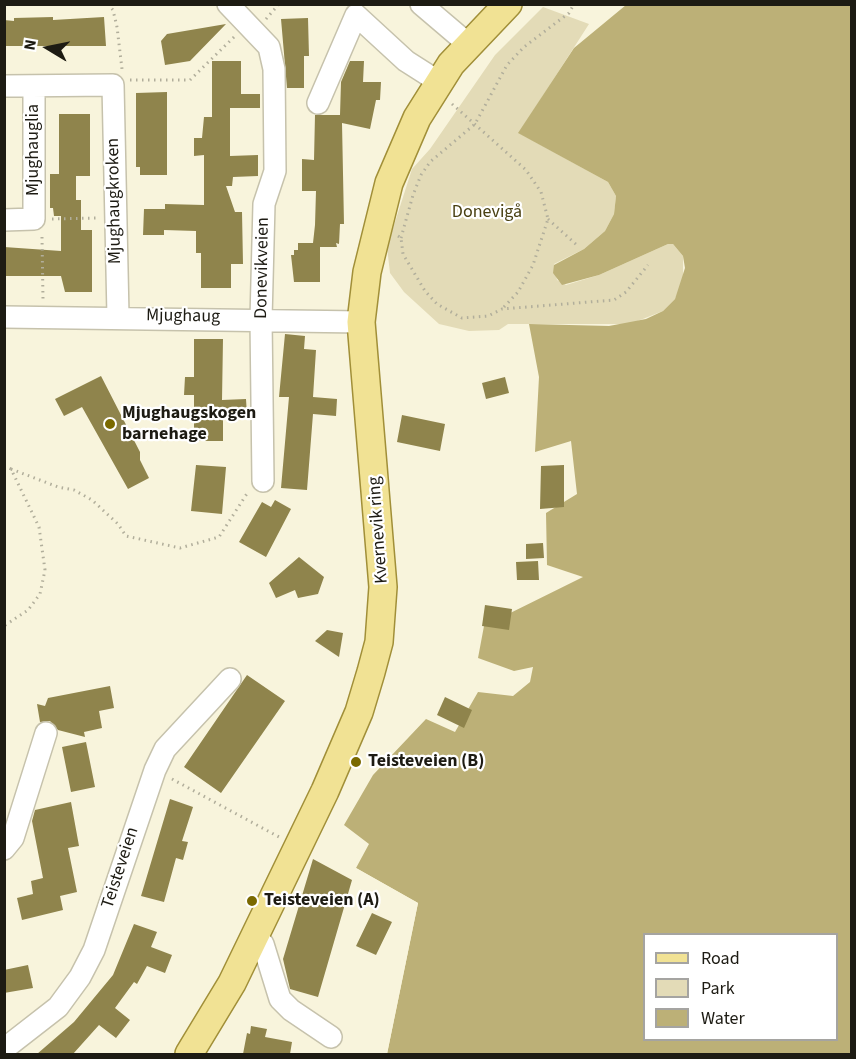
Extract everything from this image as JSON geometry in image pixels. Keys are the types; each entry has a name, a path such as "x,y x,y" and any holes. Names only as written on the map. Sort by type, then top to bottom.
{"main road":[{"name":"Kvernevik ring","path":"189,1054 227,992 348,741 359,712 378,642 383,587 383,557 361,322 367,272 384,199 405,144 442,90 468,44 508,4"}],"street":[{"name":"Donevikveien","path":"228,4 269,47 274,69 275,171 264,204 261,319 263,474"},
{"path":"421,4 468,44"},
{"path":"318,103 356,15 406,61 442,90"},
{"name":"Mjughauglia","path":"4,86 117,83"},
{"name":"Mjughaugkroken","path":"117,83 118,316"},
{"name":"Mjughauglia","path":"4,220 34,219 34,87"},
{"name":"Mjughaug","path":"4,316 118,316 361,322"},
{"name":"Teisteveien","path":"4,1049 58,1007 80,977 94,951 154,770 165,749 230,679"},
{"path":"4,849 16,830 46,733"},
{"path":"254,937 263,944 280,999 291,1010 331,1037"}],"path":[{"path":"108,4 113,10 117,27 117,83 190,80 248,23"},
{"path":"574,4 570,12 524,47 507,65 475,124 430,162 421,175 401,238 403,254 425,291 447,311 462,318 473,319 502,309 614,300 626,292 648,265"},
{"path":"442,90 475,124 526,170 541,192 548,219 533,265 518,292 502,309"},
{"path":"44,316 43,239 34,219 116,218"},
{"path":"548,219 579,247"},
{"path":"395,235 401,238"},
{"path":"4,466 58,487 74,490 92,500 126,536 180,548 219,537 263,474"},
{"path":"4,626 28,610 40,594 45,570 39,527 11,469"},
{"path":"154,770 279,837"}],"green space":[{"name":"Donevigå","path":"543,7 589,24 519,133 608,182 616,196 614,214 605,231 584,249 554,264 557,280 566,285 599,275 668,244 673,244 683,256 683,281 675,299 663,311 630,324 508,324 499,330 469,331 439,324 404,292 390,273 387,247 412,169 430,149 495,55"}],"water":[{"path":"626,5 851,5 851,1054 387,1054 418,903 356,868 369,844 344,825 373,775 426,719 455,732 478,692 513,696 530,682 533,667 514,671 478,658 484,626 583,577 547,565 546,513 577,494 571,441 535,452 539,377 529,324 609,326 646,319 663,311 675,299 685,268 683,256 673,244 668,244 599,275 562,285 553,273 554,265 584,249 605,231 614,214 616,196 608,182 518,133 574,48"}],"pier":[{"path":"356,868 418,903 387,1054 384,1054 415,904 355,871"}],"building":[{"path":"53,17 53,20 104,17 106,46 4,46 4,20"},
{"path":"308,18 309,56 304,56 304,88 287,88 281,19"},
{"path":"226,24 190,61 165,65 161,41 167,34"},
{"path":"212,61 241,61 241,94 260,94 260,108 230,108 230,156 258,155 258,176 233,177 232,186 226,186 235,212 242,212 243,264 231,264 231,288 201,288 201,253 196,253 196,231 164,230 164,235 143,235 144,209 165,209 165,204 204,205 204,155 194,156 194,138 202,138 204,117 212,117"},
{"path":"350,61 364,61 363,82 381,82 380,100 376,100 370,129 342,123 344,224 340,224 339,244 336,243 337,247 320,247 320,282 294,282 291,255 294,255 294,250 298,250 298,243 313,243 315,225 316,191 302,191 302,159 314,160 315,115 340,115 341,82"},
{"path":"167,92 167,175 140,175 140,167 136,167 136,93"},
{"path":"59,114 90,114 90,176 76,176 76,200 81,200 81,230 92,230 92,292 65,292 61,276 4,276 4,247 61,251 61,216 54,216 53,208 50,208 50,174 59,174"},
{"path":"285,334 305,336 304,349 316,350 313,397 337,399 336,416 313,414 307,490 281,488 289,397 279,397"},
{"path":"194,339 223,339 222,400 246,399 247,415 223,415 223,441 194,441 194,395 184,395 185,377 194,377"},
{"path":"101,376 140,452 140,460 149,478 128,489 82,407 64,416 55,399"},
{"path":"505,377 509,393 486,399 482,383"},
{"path":"402,415 445,424 440,451 397,442"},
{"path":"196,465 226,467 222,514 191,511"},
{"path":"564,465 564,507 540,509 541,466"},
{"path":"275,500 291,509 266,557 239,542 262,502 271,507"},
{"path":"543,543 544,558 526,559 526,544"},
{"path":"299,557 324,577 318,594 298,598 295,590 276,598 269,583"},
{"path":"538,561 539,580 517,580 516,562"},
{"path":"485,605 512,609 509,630 482,626"},
{"path":"327,630 343,633 339,657 315,641"},
{"path":"247,675 285,701 221,793 184,767"},
{"path":"110,686 114,708 99,711 102,728 84,732 85,737 58,730 50,721 40,722 37,704 45,706 48,698"},
{"path":"445,697 472,710 464,728 437,715"},
{"path":"86,742 95,787 71,792 62,747"},
{"path":"170,799 193,807 182,841 188,842 183,860 176,858 164,902 141,896"},
{"path":"71,802 79,846 68,848 77,892 60,896 63,910 22,920 17,898 33,894 31,881 43,878 32,821 35,810"},
{"path":"313,859 352,880 318,997 290,989 283,959"},
{"path":"372,913 392,922 376,955 356,946"},
{"path":"134,924 157,932 151,947 172,955 165,973 147,966 137,984 134,982 115,1008 130,1020 116,1038 99,1025 73,1054 37,1054 74,1022 113,975"},
{"path":"28,965 33,988 4,993 4,970"},
{"path":"251,1026 267,1029 265,1037 292,1042 290,1054 243,1054 247,1033 250,1034"}],"place":[{"name":"Mjughaugskogen barnehage","path":"110,424"},
{"name":"Teisteveien (B)","path":"356,762"},
{"name":"Teisteveien (A)","path":"252,901"}]}
